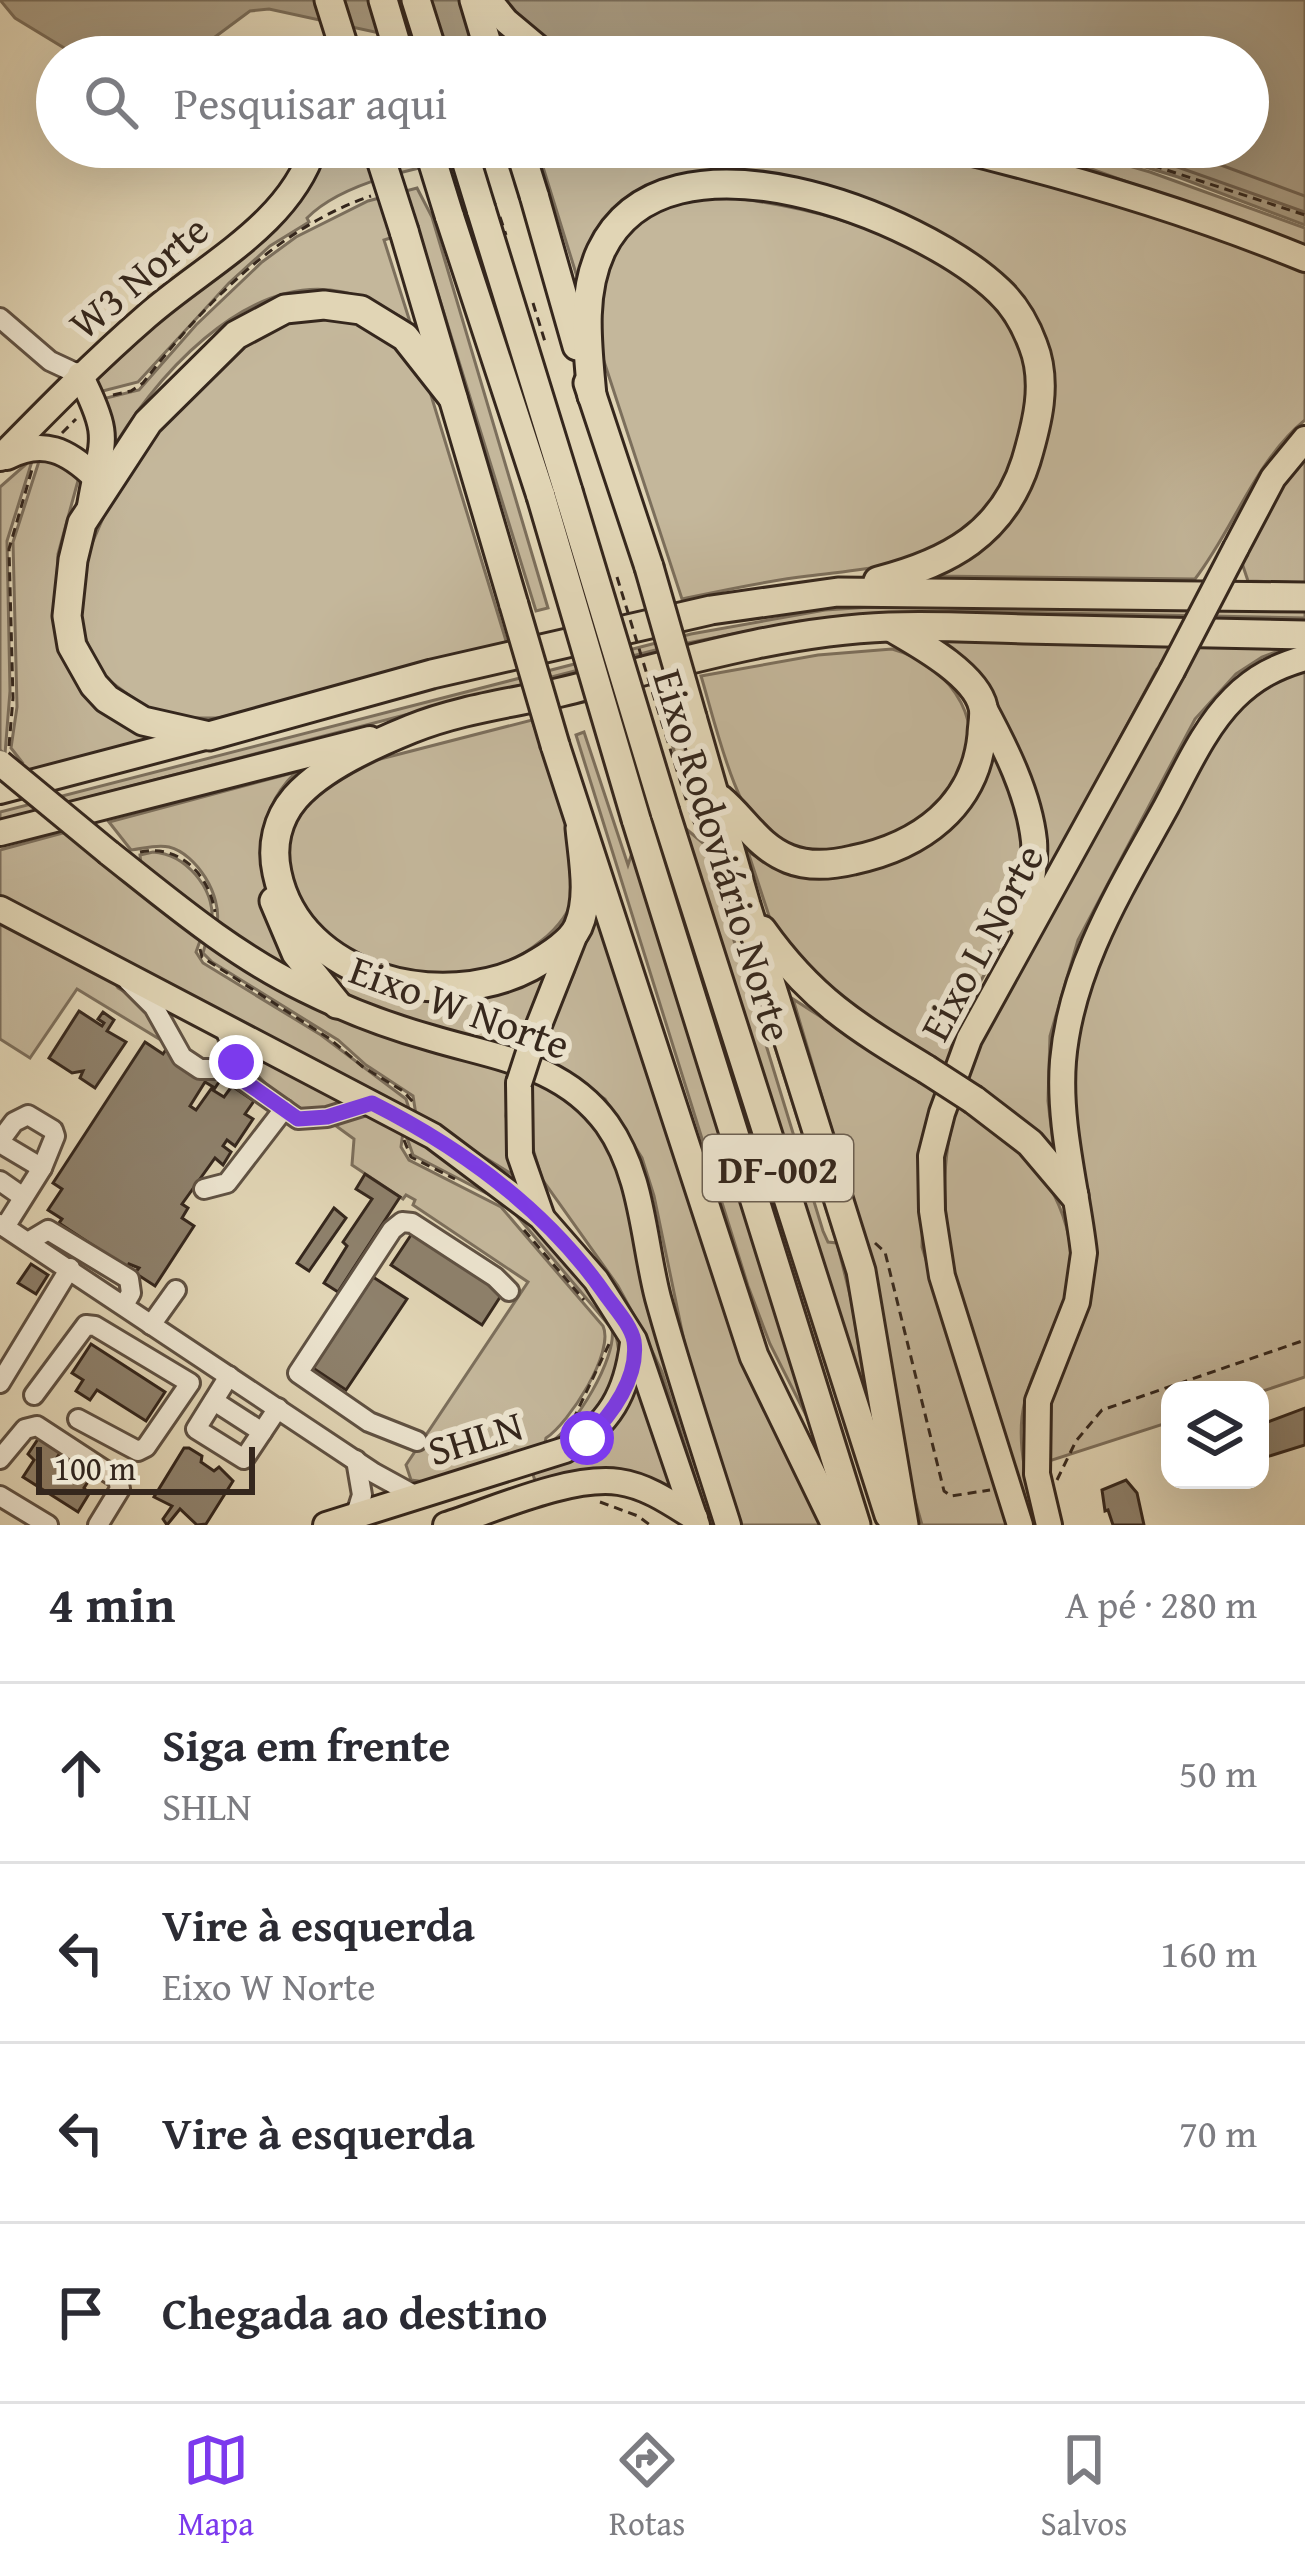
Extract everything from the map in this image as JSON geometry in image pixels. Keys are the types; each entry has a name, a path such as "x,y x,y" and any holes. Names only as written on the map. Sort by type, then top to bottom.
{"highway":[{"path":"382,0 393,36"},
{"path":"416,0 427,36"},
{"path":"474,0 485,36"},
{"path":"331,6 340,36"},
{"path":"384,168 580,828 754,1356 836,1525"},
{"name":"Eixo Rodoviário Norte","path":"434,168 665,812 892,1525"},
{"name":"Eixo Rodoviário Norte","path":"468,168 636,819 856,1525"},
{"path":"526,168 861,1271 904,1525"},
{"path":"453,398 413,346 375,316 344,306 285,309 253,323 214,353 148,422 90,506 73,560 68,602 72,646 84,672 107,699 143,721 209,736 432,674 711,610 838,592 916,572 953,555 988,528 1012,497 1036,426 1040,384 1035,349 1000,292 938,248 855,212 752,184 709,183 647,202 601,250 587,312 592,396"},
{"path":"838,592 1305,597"},
{"path":"717,796 764,844 795,862 826,864 881,853 922,834 958,802 980,754 983,706 973,689 942,659 889,626"},
{"path":"337,1004 285,931 271,887 279,825 297,795 322,775 414,727 740,649 889,626 1305,634"},
{"path":"274,860 285,898 322,945 372,975 403,984 457,988 490,982 534,965 576,931 584,906 580,828"},
{"path":"746,905 798,979 836,1012 974,1100 1030,1143 1074,1195"}],"main road":[{"path":"489,0 524,36"},
{"path":"331,6 332,36"},
{"name":"W3 Norte","path":"0,460 80,375 153,310 256,230 303,168"},
{"path":"1025,168 1241,233 1305,259"},
{"path":"80,375 104,429 105,445 90,506"},
{"name":"Eixo L Norte","path":"1020,1525 942,1276 930,1183 942,1113 969,1039 1273,478 1305,440"},
{"path":"0,460 26,449 64,451 94,478"},
{"path":"1049,1525 1037,1474 1038,1401 1063,1342 1082,1278 1084,1253 1063,1065 1076,991 1106,915 1222,711 1254,680 1305,658"},
{"path":"983,706 1018,782 1034,839 1021,944"},
{"path":"0,833 414,727"},
{"path":"0,791 209,736"},
{"name":"Eixo W Norte","path":"0,763 121,853 226,942 300,987 430,1038 518,1060 547,1072 582,1096 608,1126 639,1199 657,1293 728,1525"},
{"path":"0,908 465,1156 542,1217 596,1280 696,1521"},
{"path":"542,1217 520,1155 519,1083 576,931"},
{"name":"SHLN","path":"326,1525 565,1450 603,1424 624,1389 622,1337"},
{"path":"518,1466 525,1500"},
{"path":"446,1525 580,1484 622,1482 644,1488 696,1521"}],"street":[{"path":"0,317 50,361 80,375"},
{"path":"50,361 62,394"},
{"path":"116,969 154,1007 182,1057 200,1070 238,1069"},
{"path":"224,1026 244,1081 298,1119 372,1103"},
{"path":"0,1105 21,1117 35,1117 53,1130 54,1143 2,1226"},
{"path":"205,1189 227,1183 284,1109"},
{"path":"21,1117 0,1142 42,1168"},
{"path":"0,1181 22,1197"},
{"path":"417,1442 386,1430 298,1373 392,1230 402,1222 412,1223 509,1291"},
{"name":"SHLN","path":"2,1226 416,1496"},
{"path":"28,1242 48,1230 129,1280 131,1293 124,1305"},
{"path":"0,1383 70,1268"},
{"path":"151,1324 176,1290"},
{"path":"34,1395 86,1325 190,1383"},
{"path":"78,1419 138,1450 146,1447 207,1361"},
{"path":"229,1376 196,1429 244,1459 278,1408"},
{"path":"214,1401 262,1432"},
{"path":"0,1459 25,1429 37,1426 118,1479 120,1489 98,1525"},
{"path":"356,1514 362,1495 360,1463 386,1430"},
{"path":"0,1496 47,1525"}],"path":[{"path":"1161,168 1305,215"},
{"path":"617,577 661,720"},
{"path":"121,853 167,850 188,861 212,897 214,920"},
{"path":"203,941 202,957 403,1091 413,1103 412,1113"},
{"path":"406,1132 404,1144 411,1157 461,1182"},
{"path":"514,1217 587,1303"},
{"path":"566,1427 606,1351 622,1337"},
{"path":"1065,1464 1076,1441 1102,1409 1305,1340"},
{"path":"596,1500 650,1525"}],"shaded area":[{"path":"302,168 418,168 351,189 327,202 307,218 309,222 270,246 229,283 138,382 95,393 91,385 162,319"},
{"path":"543,168 983,168 1125,207 1305,270 1305,420 1258,476 1195,579 932,576 952,570 985,546 1051,388 973,259 720,173 671,180 630,201 598,235 578,280"},
{"path":"1089,168 1150,172 1305,228 1305,246"},
{"path":"417,188 432,217 548,608 536,611 418,229 384,240 410,322 343,292 306,290 271,298 204,338 175,366 108,457 98,400 139,390 196,325 262,262 296,237 368,201"},
{"path":"701,194 806,211 872,231 935,261 1008,317 1026,361 1025,420 997,491 979,519 955,540 893,564 682,599 597,340 601,271 638,220"},
{"path":"341,314 389,336 427,382 507,644 219,718 175,718 149,710 107,679 80,624 84,562 122,474 193,381 282,317"},
{"path":"1305,450 1305,583 1248,581 1240,557 1261,515"},
{"path":"52,454 79,477 58,554 56,605 72,669 186,735 0,783 0,770 22,762 11,748 17,707 13,542 41,455"},
{"path":"33,458 7,541 10,691 5,754 0,750 0,487"},
{"path":"918,604 1305,610 1305,618 960,611 800,621 667,647 0,820 0,812 691,634 825,610"},
{"path":"929,639 1295,645 1262,657 1236,674 1195,719 1078,940 1050,1036 1048,1101 1054,1152 966,1085 967,1067 1179,665 1157,669 1039,889 1025,790"},
{"path":"892,649 933,669 961,703 970,744 953,789 920,820 867,843 812,854 773,842 748,813 737,791 701,676 818,655"},
{"path":"1305,663 1305,1377 1269,1389 1269,1381 1161,1381 1161,1425 1043,1463 1043,1420 1080,1327 1070,1081 1090,969 1230,710"},
{"path":"675,717 835,1237 712,848 684,782 664,719"},
{"path":"532,720 562,804 576,870 572,903 547,936 511,960 442,975 372,961 341,944 315,920 282,860 297,803 361,764"},
{"path":"584,732 628,865 634,847 818,1439 770,1344 748,1286 576,735"},
{"path":"990,742 1025,827 1026,880 1010,926 952,1035 951,1052 936,1091 924,1150 922,1247 1009,1525 922,1525 907,1472 869,1255 793,999 921,1081 830,1000 774,931 748,852 781,870 833,876 886,864"},
{"path":"296,772 277,795 262,845 269,898 302,975 217,924 211,889 189,858 164,846 131,850 109,822"},
{"path":"685,828 703,843 709,859 823,1231 828,1242 837,1243 852,1303 869,1415"},
{"path":"70,831 201,938 196,952 203,963 321,1035 406,1099 410,1112 0,896 0,850"},
{"path":"153,852 176,859 195,874 208,896 212,920 141,864 140,855"},
{"path":"594,886 822,1525 737,1525 688,1360 642,1158 605,1099 538,1054 574,973"},
{"path":"0,919 110,975 118,988 142,1002 169,1045 77,989 30,1058 0,1039"},
{"path":"206,942 511,1071 506,1116 518,1178 416,1115 413,1096 338,1040 212,962 203,953"},
{"path":"300,945 391,991 557,957 516,1049 413,1022 346,995"},
{"path":"237,1045 349,1102 320,1111 296,1106 260,1077"},
{"path":"531,1076 586,1113 617,1155 718,1525 710,1525 662,1372 643,1332 618,1286 542,1179 530,1139"},
{"path":"958,1104 1006,1134 1028,1156 1054,1194 1069,1237 1070,1282 1064,1305 1034,1374 1022,1417 1023,1458 1039,1525 1028,1525 954,1268 945,1171"},
{"path":"368,1115 403,1132 401,1147 409,1160 501,1207 603,1326 605,1338 596,1369 544,1447 425,1482 411,1480 406,1465 528,1282 413,1205 415,1200 406,1195 403,1199 352,1165 354,1139 332,1123"},
{"path":"412,1136 511,1198 613,1317 621,1364 614,1390 573,1436 550,1443 571,1423 592,1391 608,1357 612,1329 507,1204 413,1155 407,1138"},
{"path":"635,1378 680,1504 663,1491 538,1489 531,1469"}],"water":[{"path":"0,0 1305,0 1305,225 1149,168 1269,168 1269,36 393,36 269,9 250,11 216,36 45,36 15,18"}],"building":[{"path":"79,1011 102,1026 98,1019 103,1012 114,1020 107,1031 126,1042 95,1088 80,1078 83,1071 72,1073 49,1058"},
{"path":"145,1042 163,1054 169,1045 221,1079 215,1088 205,1082 190,1106 196,1110 211,1089 224,1097 232,1086 254,1101 245,1114 253,1119 235,1146 227,1140 223,1146 231,1152 223,1165 215,1158 182,1204 188,1208 182,1218 194,1226 155,1286 135,1273 139,1268 129,1264 127,1268 59,1223 62,1219 48,1210 62,1189 53,1183"},
{"path":"365,1174 400,1197 338,1292 324,1283 347,1246 343,1242 372,1199 356,1189"},
{"path":"334,1208 346,1218 309,1271 297,1263"},
{"path":"413,1232 504,1291 482,1325 391,1265"},
{"path":"31,1264 48,1275 36,1294 18,1283"},
{"path":"373,1277 407,1299 346,1390 313,1368"},
{"path":"91,1344 165,1392 146,1421 97,1390 90,1400 76,1391 83,1380 72,1373"},
{"path":"1305,1408 1305,1445 1269,1456 1269,1422"},
{"path":"40,1436 62,1450 54,1462 64,1464 64,1469 72,1457 95,1471 84,1488 89,1494 78,1512 23,1477 34,1460 28,1454"},
{"path":"184,1448 202,1456 201,1462 214,1471 219,1467 233,1481 206,1524 197,1525 180,1509 167,1525 163,1519 172,1506 154,1497"},
{"path":"1126,1480 1137,1493 1144,1525 1113,1525 1105,1511 1102,1490"}],"route":[{"path":"236,1062 244,1081 298,1119 327,1117 372,1103 410,1122 465,1156 542,1217 570,1246 634,1340 630,1370 615,1408 587,1438"}]}
